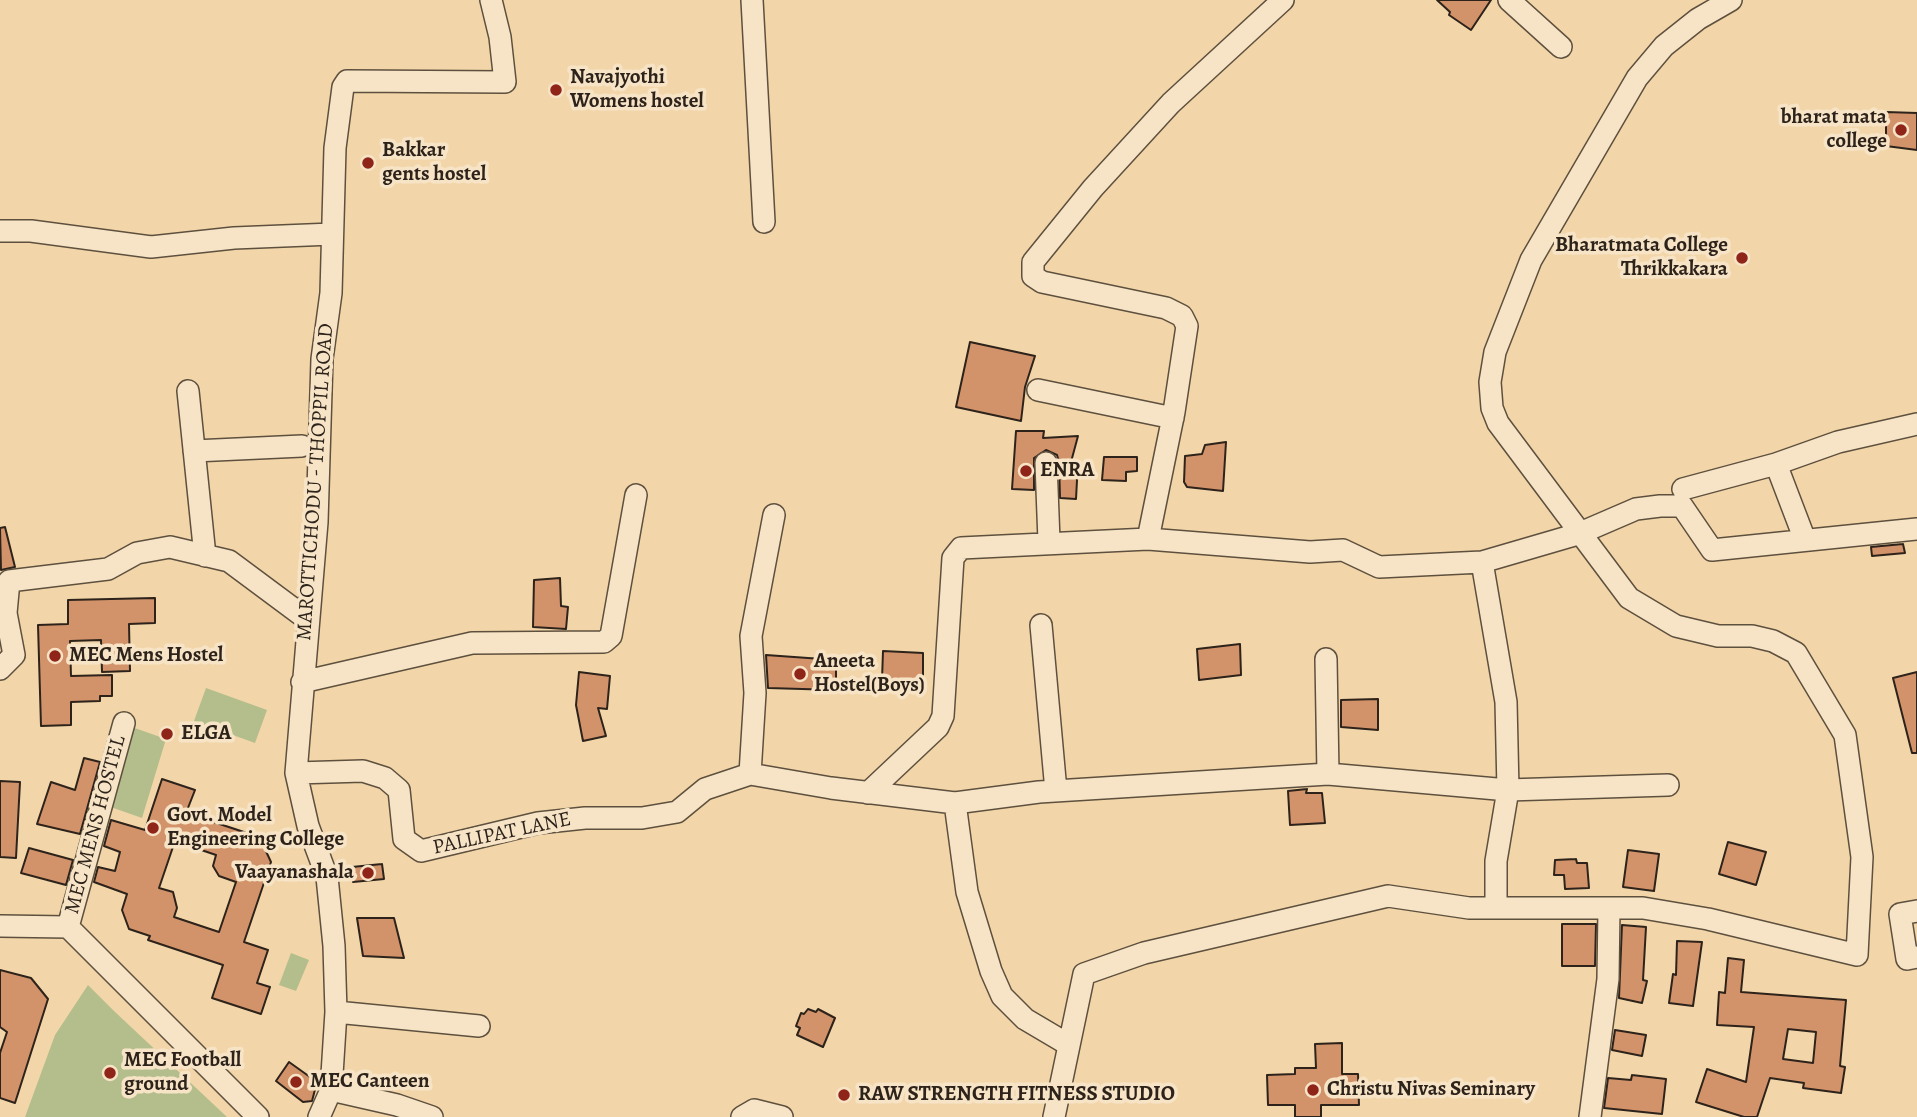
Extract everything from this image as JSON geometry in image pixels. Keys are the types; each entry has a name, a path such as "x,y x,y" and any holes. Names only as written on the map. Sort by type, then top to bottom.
{"street":[{"name":"MAROTTICHODU - THOPPIL ROAD","path":"319,1117 331,1090 336,1012 327,877 308,826 296,773 317,522 322,359 331,292 335,149 343,87 347,81 505,82 500,37 492,0"},
{"path":"752,0 764,222"},
{"path":"1148,539 1173,418 1187,326 1182,316 1166,308 1042,282 1033,276 1033,262 1093,188 1171,103 1283,0"},
{"path":"1509,0 1561,47"},
{"path":"1054,1117 1084,974 1144,953 1388,896 1469,908 1643,908 1708,919 1857,955 1862,857 1845,735 1796,653 1773,641 1752,636 1718,636 1676,626 1643,609 1629,598 1578,534 1498,423 1492,408 1490,382 1495,352 1531,260 1637,78 1664,46 1698,19 1731,0"},
{"path":"0,231 31,231 151,247 234,237 332,234"},
{"path":"1038,390 1173,418"},
{"path":"188,391 205,556"},
{"path":"1683,489 1776,464 1838,442 1917,424"},
{"path":"194,451 302,446"},
{"path":"1046,463 1049,541"},
{"path":"1776,464 1805,540"},
{"path":"302,682 471,643 604,642 611,636 636,495"},
{"path":"868,793 938,727 943,716 956,551 1049,541 1148,539 1310,551 1343,550 1379,567 1482,562 1578,534 1636,509 1682,506 1712,550 1917,529"},
{"path":"774,515 751,635 755,693 750,774 868,793 954,803 1056,791 1328,775 1508,790 1668,785"},
{"path":"0,669 14,655 6,613 9,580 108,569 137,553 170,547 229,561 307,619"},
{"path":"1482,562 1506,702 1508,790 1496,861 1496,908"},
{"path":"1041,625 1056,791"},
{"path":"1326,659 1328,775"},
{"name":"MEC MENS HOSTEL","path":"68,927 124,723"},
{"name":"PALLIPAT LANE","path":"296,773 363,771 385,778 399,790 404,839 421,851 538,823 585,818 642,818 677,812 705,789 750,774"},
{"path":"954,803 967,892 991,971 1002,996 1025,1019 1069,1045"},
{"path":"1590,1117 1608,979 1609,908"},
{"path":"1917,911 1900,914 1908,959 1917,957"},
{"path":"0,926 68,927 258,1117"},
{"path":"336,1012 479,1026"},
{"path":"331,1090 397,1105 432,1117"},
{"path":"742,1117 754,1110 782,1117"}],"green space":[{"path":"206,688 267,710 255,743 194,721"},
{"name":"ELGA","path":"129,726 166,739 142,818 105,805"},
{"path":"291,953 309,960 296,991 279,985"},
{"name":"MEC Football ground","path":"88,985 227,1117 25,1117 55,1035"}],"building":[{"path":"1437,0 1491,0 1471,30 1449,15 1450,12"},
{"name":"bharat mata college","path":"1886,112 1917,113 1917,150 1886,146"},
{"path":"970,342 1035,356 1025,387 1021,421 956,407"},
{"path":"1016,431 1044,431 1043,438 1078,436 1071,462 1078,462 1076,499 1060,498 1057,455 1046,450 1034,458 1034,490 1012,489"},
{"path":"1226,442 1223,491 1187,487 1184,482 1185,456 1202,454 1205,445"},
{"path":"1104,457 1137,457 1137,471 1126,472 1126,481 1102,480"},
{"path":"5,527 15,567 1,570 0,528"},
{"path":"1903,544 1905,553 1872,556 1871,547"},
{"path":"560,578 561,606 568,607 566,629 533,627 534,580"},
{"name":"MEC Mens Hostel","path":"155,598 155,623 129,624 130,671 102,672 101,640 70,641 71,676 112,675 112,696 100,696 100,701 71,702 71,725 41,726 38,625 68,624 68,600"},
{"path":"1240,644 1241,675 1199,680 1197,649"},
{"path":"883,651 923,653 923,681 882,680"},
{"name":"Aneeta Hostel(Boys)","path":"766,655 836,660 836,690 768,688"},
{"path":"579,672 610,676 607,709 598,708 606,736 583,741 576,705"},
{"path":"1917,672 1917,753 1912,753 1893,678"},
{"path":"1378,699 1378,730 1341,727 1341,700"},
{"path":"84,758 100,762 80,834 37,824 51,782 75,790"},
{"path":"162,779 195,790 186,813 247,833 247,844 264,847 271,862 244,942 268,950 257,983 270,987 261,1014 212,998 223,965 148,940 150,936 129,929 122,910 127,894 94,882 98,867 115,871 120,852 104,846 111,820 145,830","holes":["175,841 216,855 213,866 219,876 236,882 219,932 174,917 177,908 173,892 159,888"]},
{"path":"0,781 20,782 16,858 0,857"},
{"path":"1307,789 1306,793 1322,793 1325,823 1290,825 1288,791"},
{"path":"1728,842 1766,852 1756,885 1719,874"},
{"path":"29,848 73,860 66,885 21,873"},
{"path":"1628,850 1659,854 1654,891 1623,887"},
{"path":"1576,859 1577,863 1587,863 1589,888 1565,889 1564,875 1554,875 1555,860"},
{"name":"Vaayanashala","path":"382,864 384,879 353,882 352,867"},
{"path":"357,918 394,918 404,958 363,956"},
{"path":"1562,924 1596,924 1595,966 1562,966"},
{"path":"1622,925 1646,927 1643,980 1647,981 1642,1003 1619,998"},
{"path":"1677,941 1702,942 1693,1006 1669,1003 1673,974 1676,975"},
{"path":"1728,958 1744,960 1741,992 1846,1000 1840,1066 1845,1067 1841,1093 1803,1088 1804,1083 1770,1078 1757,1117 1744,1117 1696,1102 1707,1069 1746,1082 1754,1027 1717,1025 1719,992 1725,993","holes":["1788,1029 1816,1032 1813,1063 1783,1059"]},
{"path":"0,970 31,978 48,999 15,1103 0,1098 0,1053 7,1032 0,1027"},
{"path":"808,1009 816,1012 818,1009 835,1018 823,1047 797,1035 800,1028 796,1026 801,1013 804,1014"},
{"path":"1615,1030 1646,1035 1642,1056 1612,1050"},
{"name":"Christu Nivas Seminary","path":"1342,1043 1342,1074 1358,1074 1359,1105 1321,1105 1321,1117 1295,1117 1295,1105 1268,1105 1267,1075 1295,1074 1295,1068 1316,1068 1315,1044"},
{"name":"MEC Canteen","path":"289,1062 317,1082 312,1101 303,1102 276,1081"},
{"path":"1632,1075 1666,1079 1662,1114 1604,1108 1608,1078 1631,1080"}],"place":[{"name":"Navajyothi Womens hostel","path":"556,90"},
{"name":"bharat mata college","path":"1901,130"},
{"name":"Bakkar gents hostel","path":"368,163"},
{"name":"Bharatmata College Thrikkakara","path":"1742,258"},
{"name":"ENRA","path":"1026,471"},
{"name":"MEC Mens Hostel","path":"55,656"},
{"name":"Aneeta Hostel(Boys)","path":"800,674"},
{"name":"ELGA","path":"167,734"},
{"name":"Govt. Model Engineering College","path":"153,828"},
{"name":"Vaayanashala","path":"368,873"},
{"name":"MEC Football ground","path":"110,1073"},
{"name":"MEC Canteen","path":"296,1082"},
{"name":"Christu Nivas Seminary","path":"1313,1090"},
{"name":"RAW STRENGTH FITNESS STUDIO","path":"844,1095"}]}
